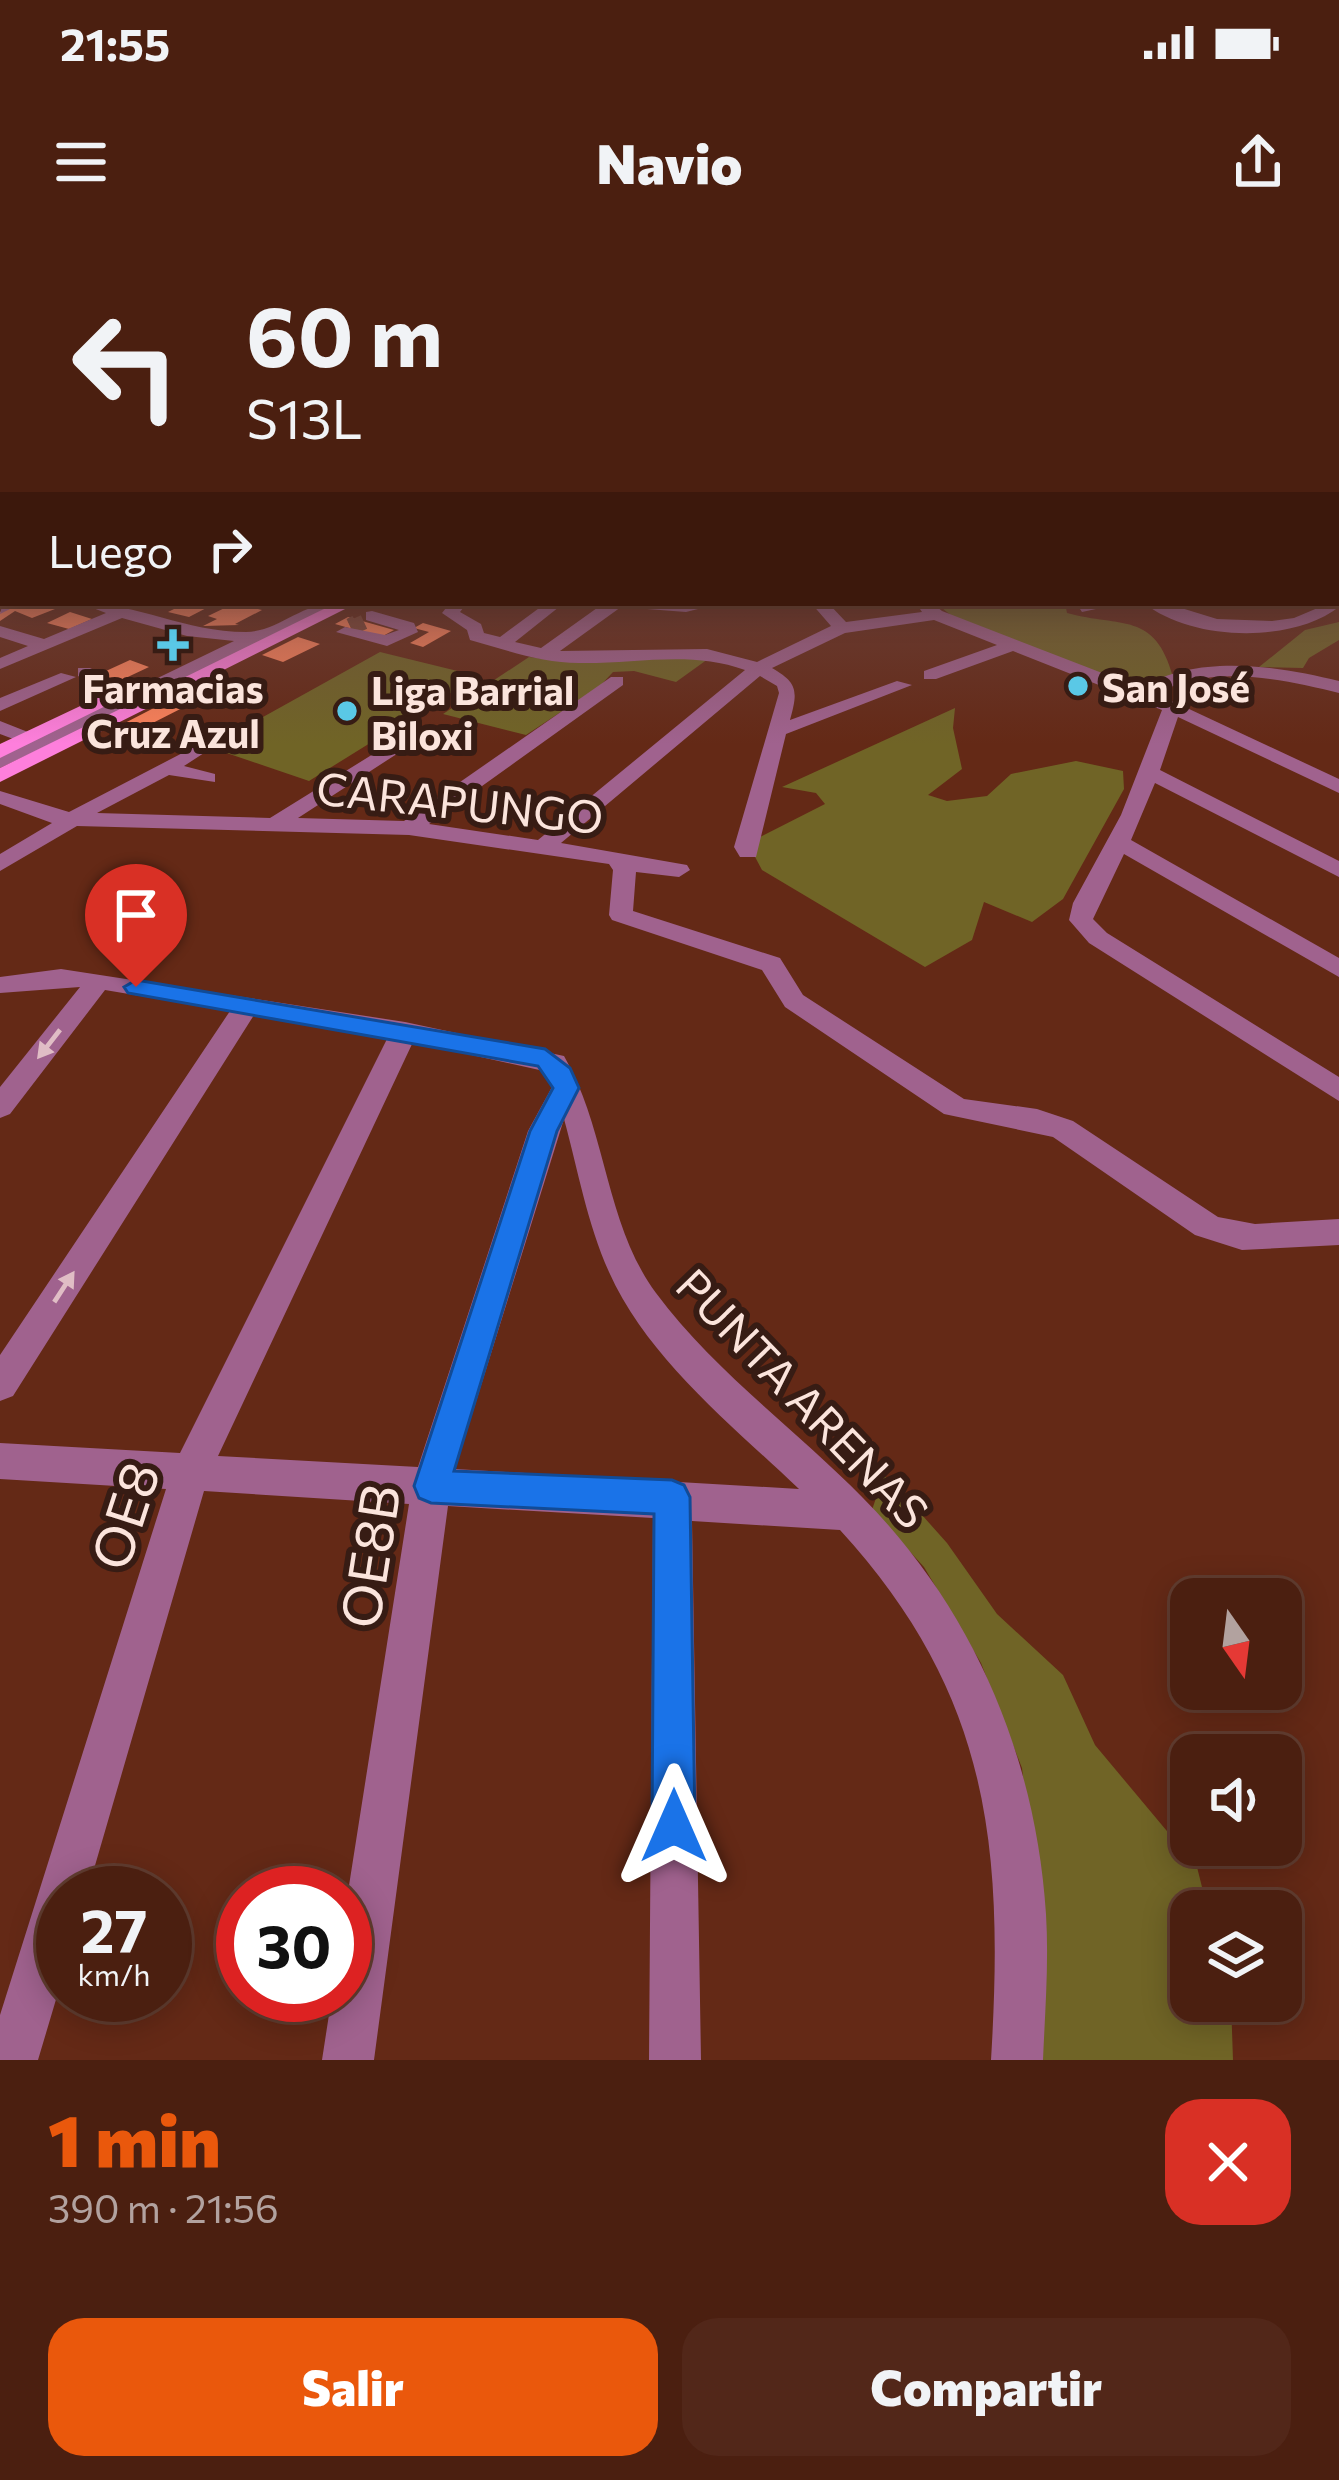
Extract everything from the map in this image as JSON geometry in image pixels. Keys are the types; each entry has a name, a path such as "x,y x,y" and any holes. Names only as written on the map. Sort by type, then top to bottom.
{"main road":[{"path":"0,752 125,692 259,639 307,606"},
{"path":"0,770 229,653 302,627 340,606"}],"street":[{"path":"98,606 187,631 259,639 339,606"},
{"path":"0,664 136,606"},
{"path":"259,639 321,606"},
{"path":"302,627 358,624 348,606"},
{"path":"456,606 450,613 475,628 476,636 545,655 586,658 690,651 779,679 788,689 745,847 748,852"},
{"path":"503,643 552,606"},
{"path":"545,655 611,606"},
{"path":"821,606 842,628"},
{"path":"1158,606 1174,614 1248,627 1309,618 1329,606"},
{"path":"544,846 756,670 798,645 842,628 929,609 1172,707 1339,788"},
{"path":"0,631 44,645"},
{"path":"187,631 229,653"},
{"path":"930,675 1014,645"},
{"path":"0,705 76,674 125,692"},
{"path":"1143,695 1160,682 1198,675 1287,676 1339,688"},
{"path":"409,828 617,681"},
{"path":"777,731 903,685"},
{"path":"1172,707 1150,773 1119,842 1083,904 1082,920 1098,938 1339,1091"},
{"path":"0,727 30,737"},
{"path":"275,824 399,744"},
{"path":"0,864 194,753"},
{"path":"166,768 208,778"},
{"path":"1150,773 1339,870"},
{"name":"CARAPUNGO","path":"0,797 51,816 74,819 409,828 544,846 623,863 621,915 771,964 794,1001 954,1107 1046,1121 1067,1130 1119,1170 1227,1234 1251,1237 1310,1228 1339,1232"},
{"path":"1119,842 1339,969"},
{"path":"623,863 679,870"},
{"path":"0,985 61,977 99,981 405,1031 545,1058 554,1063 566,1088"},
{"path":"0,1107 99,981"},
{"path":"0,1385 247,1006"},
{"name":"OE8","path":"11,2060 191,1471 405,1031"},
{"name":"OE8B","path":"347,2060 431,1486 543,1131 566,1088"},
{"name":"PUNTA ARENAS","path":"566,1088 610,1237 640,1298 700,1369 849,1511 922,1598 964,1669 1003,1774 1023,1920 1017,2060"},
{"path":"0,1461 849,1511"},
{"path":"672,1497 675,2060"}],"shaded area":[{"path":"940,606 1066,606 1067,613 1120,622 1146,632 1166,656 1173,677 1143,695 953,617"},
{"path":"1339,622 1339,640 1309,658 1303,668 1259,667 1305,630"},
{"name":"Liga Barrial Biloxi","path":"380,652 478,676 309,781 209,747"},
{"path":"633,655 708,659 676,682 634,671 613,672 600,686 526,735 443,714 529,657 563,661"},
{"path":"955,708 953,728 962,769 928,795 947,801 987,796 1011,774 1076,761 1123,771 1124,789 1063,899 1032,922 984,902 972,940 925,967 762,870 754,855 758,838 825,804 816,793 782,787"},
{"path":"845,1441 897,1487 947,1543 997,1614 1063,1675 1095,1745 1170,1835 1170,1866 1197,1867 1203,1890 1170,1890 1170,2022 1232,2022 1233,2060 1036,2060 1041,1933 1022,1768 981,1663 924,1567 872,1510 878,1492"}],"building":[{"path":"14,606 55,609 32,618 15,611 0,621 0,612"},
{"path":"180,606 210,606 189,617 168,612"},
{"path":"229,606 262,610 235,624 239,625 203,626 217,619 208,616"},
{"path":"70,612 92,619 69,629 47,623"},
{"path":"348,617 394,630 381,637 335,624"},
{"path":"423,623 451,631 423,647 410,643 429,632 414,628"},
{"path":"298,637 320,644 283,662 262,655"},
{"path":"130,660 149,667 115,683 95,676"},
{"path":"181,694 198,700 135,732 119,726"}],"tunnel":[{"path":"357,625 351,628 364,622"}],"place":[{"name":"Farmacias Cruz Azul","path":"173,645"},
{"name":"San José","path":"1078,686"},
{"name":"Liga Barrial Biloxi","path":"347,711"}],"route":[{"path":"136,987 405,1031 554,1063 566,1088 543,1131 431,1486 672,1497 674,1826"}]}
